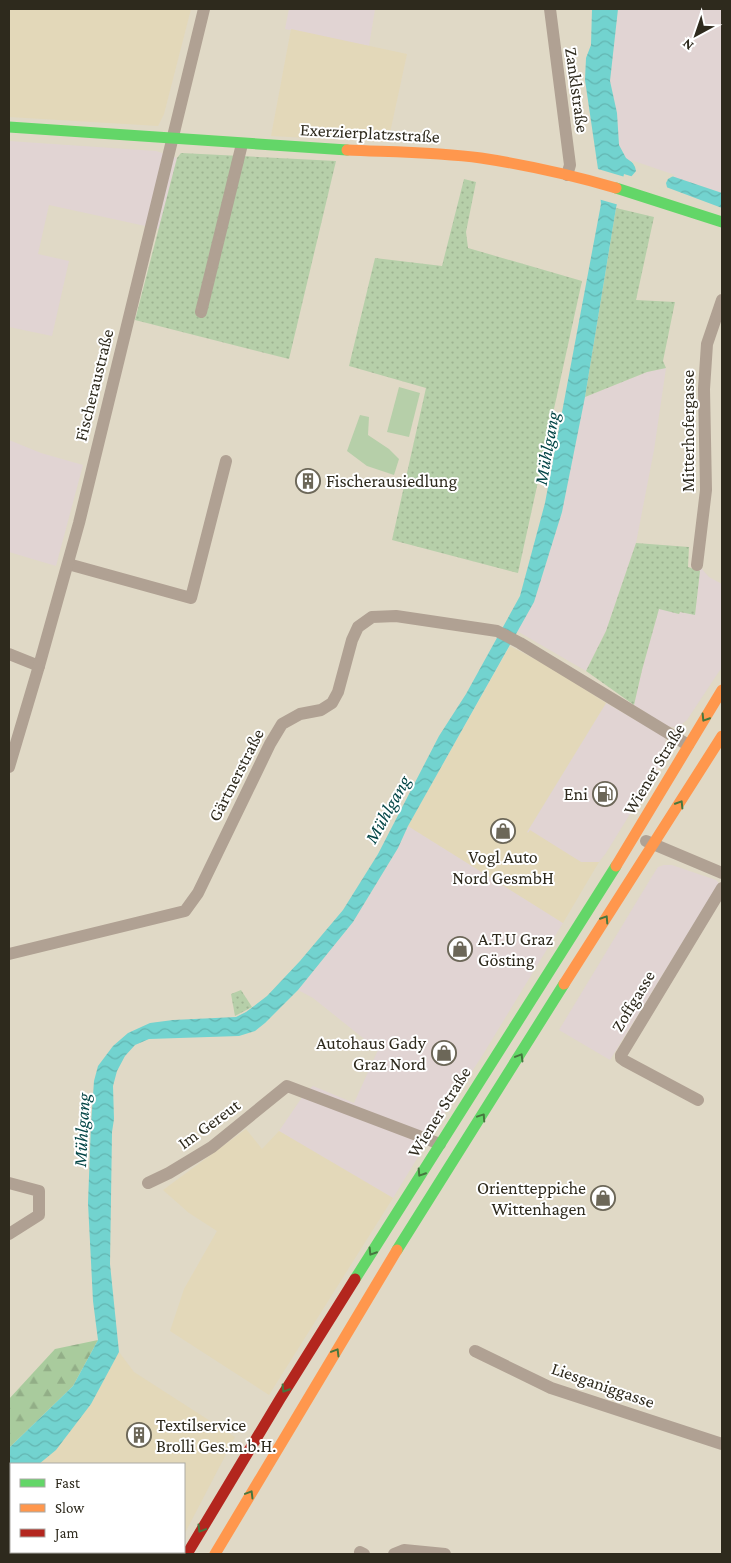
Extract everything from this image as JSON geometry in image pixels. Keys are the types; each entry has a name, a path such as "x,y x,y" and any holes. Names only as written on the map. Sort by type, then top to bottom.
{"main road":[{"name":"Exerzierplatzstraße","path":"9,128 360,151 454,154 567,175 722,222"},
{"name":"Wiener Straße","path":"187,1554 280,1399 635,835 722,690"},
{"path":"214,1554 424,1206 722,736"}],"street":[{"name":"Fischeraustraße","path":"9,766 68,564 204,9"},
{"name":"Zanklstraße","path":"550,9 570,165 567,175"},
{"path":"201,312 242,144"},
{"name":"Mitterhofergasse","path":"697,565 706,490 704,389 707,344 722,300"},
{"path":"68,564 191,598 226,462"},
{"name":"Gärtnerstraße","path":"9,954 185,911 198,893 270,744 282,724 300,714 328,707 338,692 352,640 358,627 372,617 396,616 497,631 520,642 688,745"},
{"path":"9,654 39,666"},
{"path":"635,835 654,845 722,873"},
{"name":"Zoffgasse","path":"698,1100 625,1061 621,1058 621,1055 722,888"},
{"name":"Im Gereut","path":"148,1183 169,1173 212,1147 281,1083 440,1144"},
{"path":"9,1182 39,1190 39,1215 9,1234"},
{"name":"Liesganiggasse","path":"475,1352 550,1388 722,1444"},
{"path":"394,1554 404,1550 445,1554"}],"shaded area":[{"path":"9,9 191,9 164,114 158,126 9,117"},
{"path":"289,9 375,9 369,46 285,29"},
{"path":"618,9 722,9 722,193 633,163 626,158 619,145 617,113 610,81"},
{"path":"291,29 407,54 388,142 271,136"},
{"path":"9,141 156,151 177,158 159,229 49,205 38,254 69,261 52,336 9,327"},
{"path":"666,368 654,450 636,543 606,631 586,671 517,631 534,602 562,512 585,397 647,372"},
{"path":"9,440 41,453 83,465 56,566 9,552"},
{"path":"700,567 709,577 722,584 722,667 687,720 677,728 667,726 634,705 659,608 679,614 680,612 695,614"},
{"path":"510,646 552,668 606,703 527,832 530,830 581,862 599,862 563,923 408,826"},
{"path":"606,703 665,737 667,754 599,862 581,862 530,831 527,832"},
{"path":"408,826 563,923 393,1198 279,1131 305,1093 313,1086 354,1103 378,1050 313,998 298,990 353,922 398,848"},
{"path":"672,865 716,880 719,883 610,1060 559,1030 658,867"},
{"path":"246,1129 262,1149 279,1131 393,1198 269,1395 170,1331 184,1289 217,1231 189,1213 163,1190"},
{"path":"119,1352 134,1372 235,1437 185,1533 185,1463 40,1463 56,1450 91,1404"},
{"path":"9,1486 10,1553 174,1553 9,1554"}],"green space":[{"path":"181,153 336,161 289,359 135,320 177,158"},
{"path":"464,179 476,182 466,232 468,248 582,281 518,573 392,540 426,388 349,366 375,258 442,266"},
{"path":"616,208 654,217 636,300 675,302 663,361 666,368 647,372 585,397"},
{"path":"399,387 420,393 409,437 387,432"},
{"path":"360,415 369,417 368,435 389,449 399,459 394,475 367,466 347,451"},
{"path":"636,543 689,547 688,567 700,571 695,615 680,612 679,614 659,609 634,705 586,671 606,631"},
{"path":"241,990 252,1007 235,1016 231,994"},
{"path":"98,1340 73,1386 9,1448 9,1399 55,1349"}],"water":[{"name":"Mühlgang","path":"592,9 618,9 610,81 617,113 619,145 626,158 633,163 722,193 722,208 624,174 616,208 585,397 562,512 534,602 408,826 398,848 353,922 298,990 255,1031 239,1036 149,1039 135,1045 125,1056 117,1071 113,1086 114,1119 112,1132 110,1264 119,1352 91,1404 56,1450 40,1463 10,1463 9,1486 9,1448 73,1386 98,1340 93,1301 88,1203 94,1081 98,1066 113,1046 128,1033 150,1023 236,1017 246,1012 267,996 300,961 343,910 378,854 439,736 466,694 520,596 545,503 601,204 598,169 585,80 586,58 591,45"}],"pier":[{"path":"631,160 675,175 668,179 666,183 668,191 630,178 636,171"},
{"path":"598,169 625,177 619,205 598,199"}],"traffic: fast":[{"path":"9,127 347,150"},
{"path":"616,188 722,222"},
{"path":"355,1279 616,866"},
{"path":"397,1250 564,984"}],"traffic: slow":[{"path":"347,150 431,153 481,158 549,171 616,188"},
{"path":"616,866 722,690"},
{"path":"564,984 722,736"},
{"path":"215,1554 397,1250"}],"traffic: jam":[{"path":"187,1554 355,1279"}],"place":[{"name":"Fischerausiedlung","path":"308,481"},
{"name":"Eni","path":"605,794"},
{"name":"Vogl Auto Nord GesmbH","path":"503,831"},
{"name":"A.T.U Graz Gösting","path":"460,949"},
{"name":"Autohaus Gady Graz Nord","path":"444,1053"},
{"name":"Orientteppiche Wittenhagen","path":"603,1198"},
{"name":"Textilservice Brolli Ges.m.b.H.","path":"139,1435"}]}
